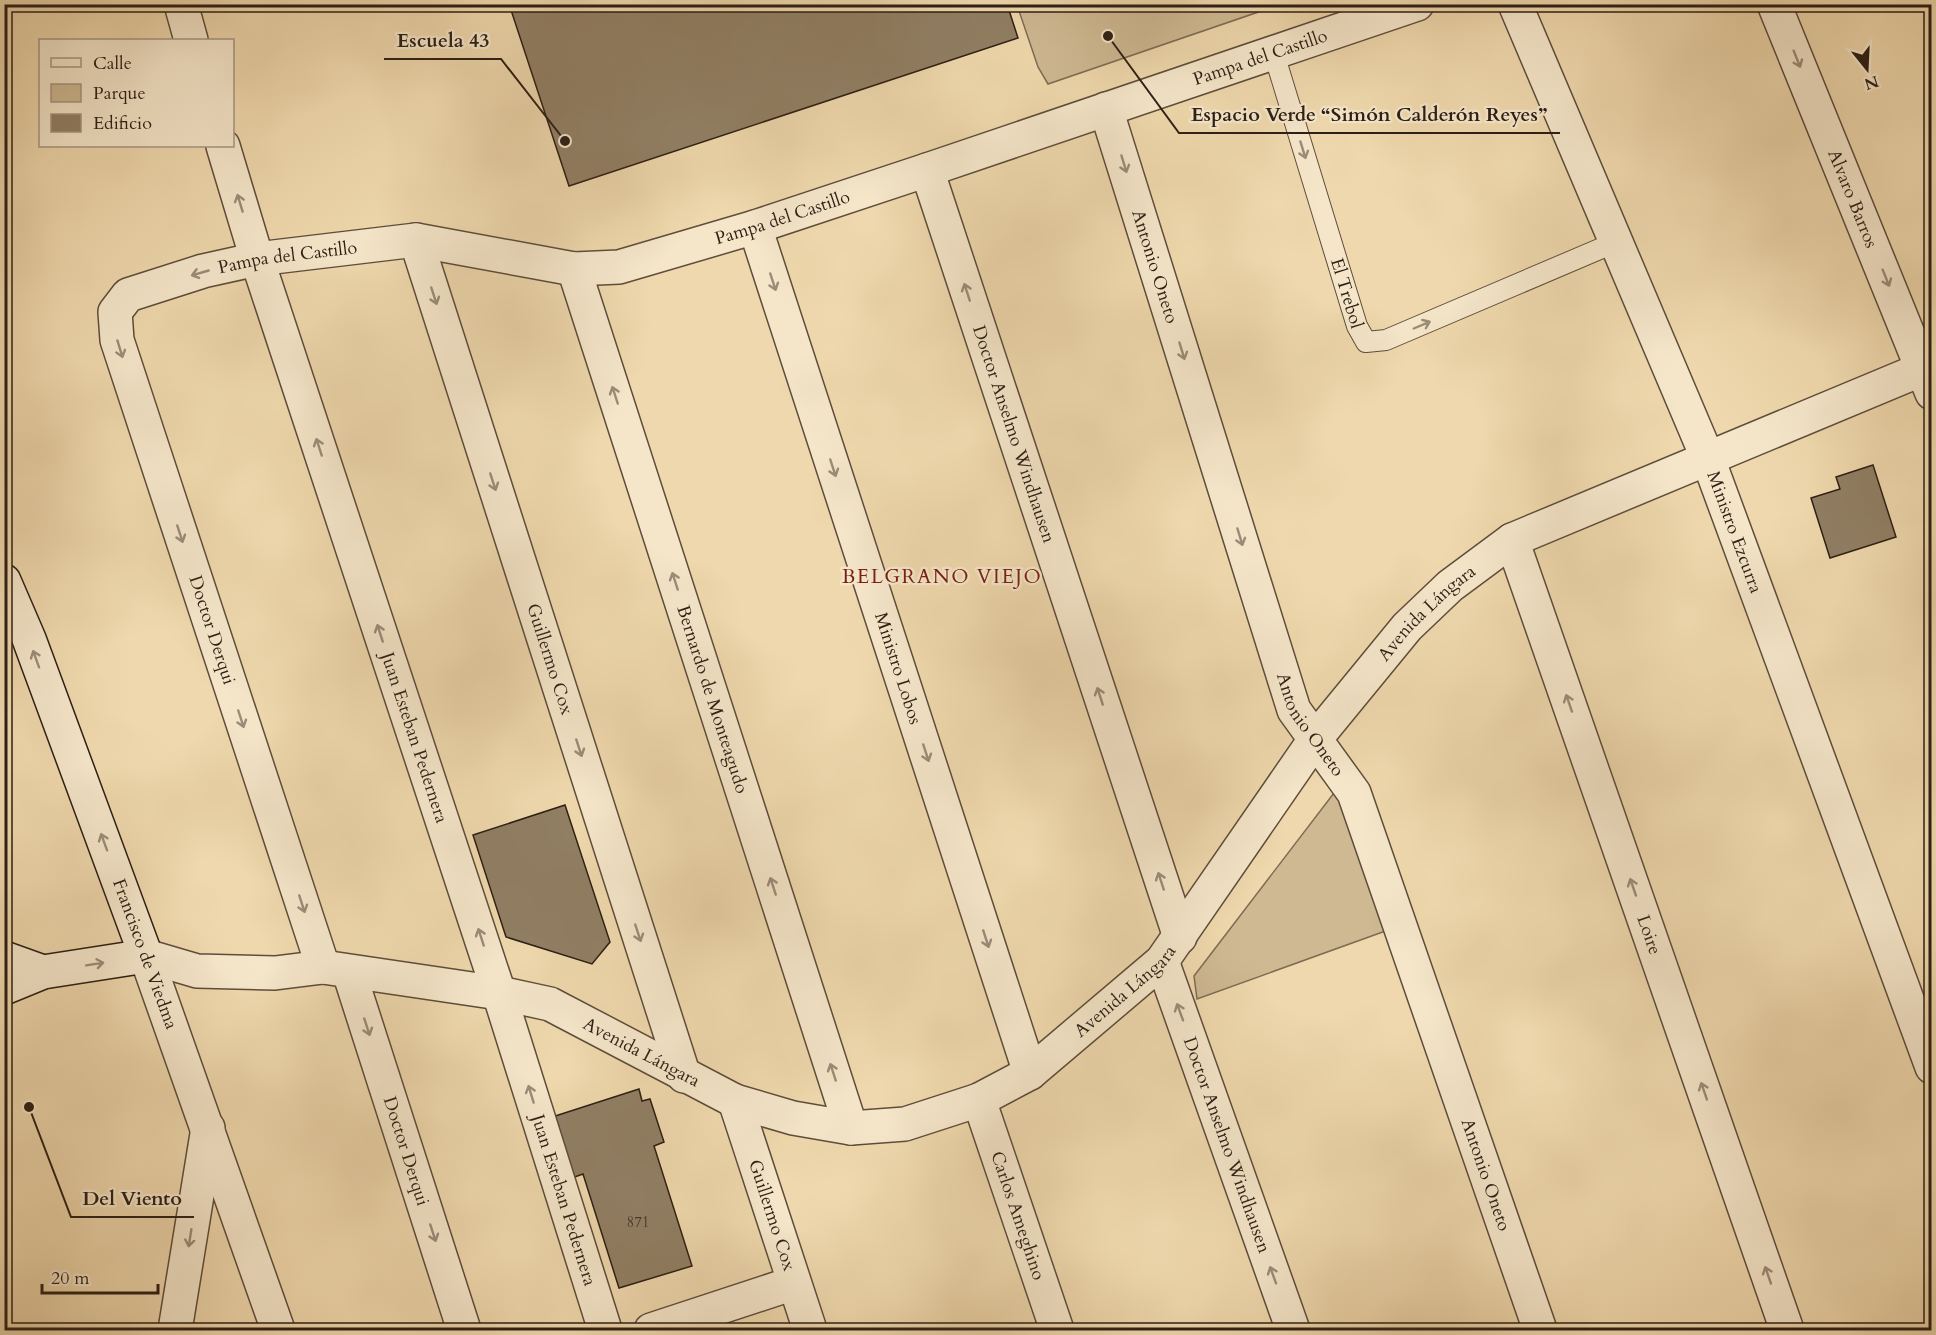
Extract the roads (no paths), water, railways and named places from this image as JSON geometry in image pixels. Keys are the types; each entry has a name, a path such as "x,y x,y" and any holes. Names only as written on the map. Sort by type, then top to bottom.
{"street":[{"path":"181,4 191,39"},
{"name":"Pampa del Castillo","path":"128,295 203,271 256,259 416,240 574,269 619,267 755,227 1417,4"},
{"name":"Ministro Ezcurra","path":"1515,4 1708,459 1932,1067"},
{"name":"Alvaro Barros","path":"1774,4 1929,376"},
{"name":"Antonio Oneto","path":"1106,109 1294,710 1354,793 1540,1330"},
{"name":"Juan Esteban Pedernera","path":"223,147 256,259 499,993 604,1330"},
{"name":"Doctor Anselmo Windhausen","path":"927,170 1293,1330"},
{"name":"Ministro Lobos","path":"755,227 1030,1073"},
{"name":"Guillermo Cox","path":"416,240 684,1076"},
{"name":"Bernardo de Monteagudo","path":"574,269 851,1128"},
{"name":"Doctor Derqui","path":"128,295 115,312 117,340 464,1330"},
{"name":"Avenida Lángara","path":"146,956 197,971 275,973 336,970 499,993 550,1004 735,1101 793,1118 851,1128 905,1124 979,1100 1030,1073 1171,949 1316,738 1407,627 1450,586 1512,540 1708,459 1929,376"},
{"name":"Loire","path":"1512,540 1787,1330"},
{"name":"Francisco de Viedma","path":"4,581 29,639 146,956 278,1330"},
{"path":"4,988 43,972 146,956"},
{"path":"4,957 43,972"},
{"name":"Carlos Ameghino","path":"979,1100 1057,1330"},
{"name":"Guillermo Cox","path":"735,1101 810,1330"},
{"path":"175,1330 208,1128"},
{"path":"651,1330 794,1283"}],"lane":[{"name":"El Trebol","path":"1274,54 1357,326 1366,342 1386,340 1616,242"}],"place":[{"name":"Espacio Verde “Simón Calderón Reyes”","path":"1108,36"},
{"name":"Escuela 43","path":"565,141"},
{"name":"Del Viento","path":"29,1107"}],"district":[{"name":"BELGRANO VIEJO","path":"942,576"}]}
